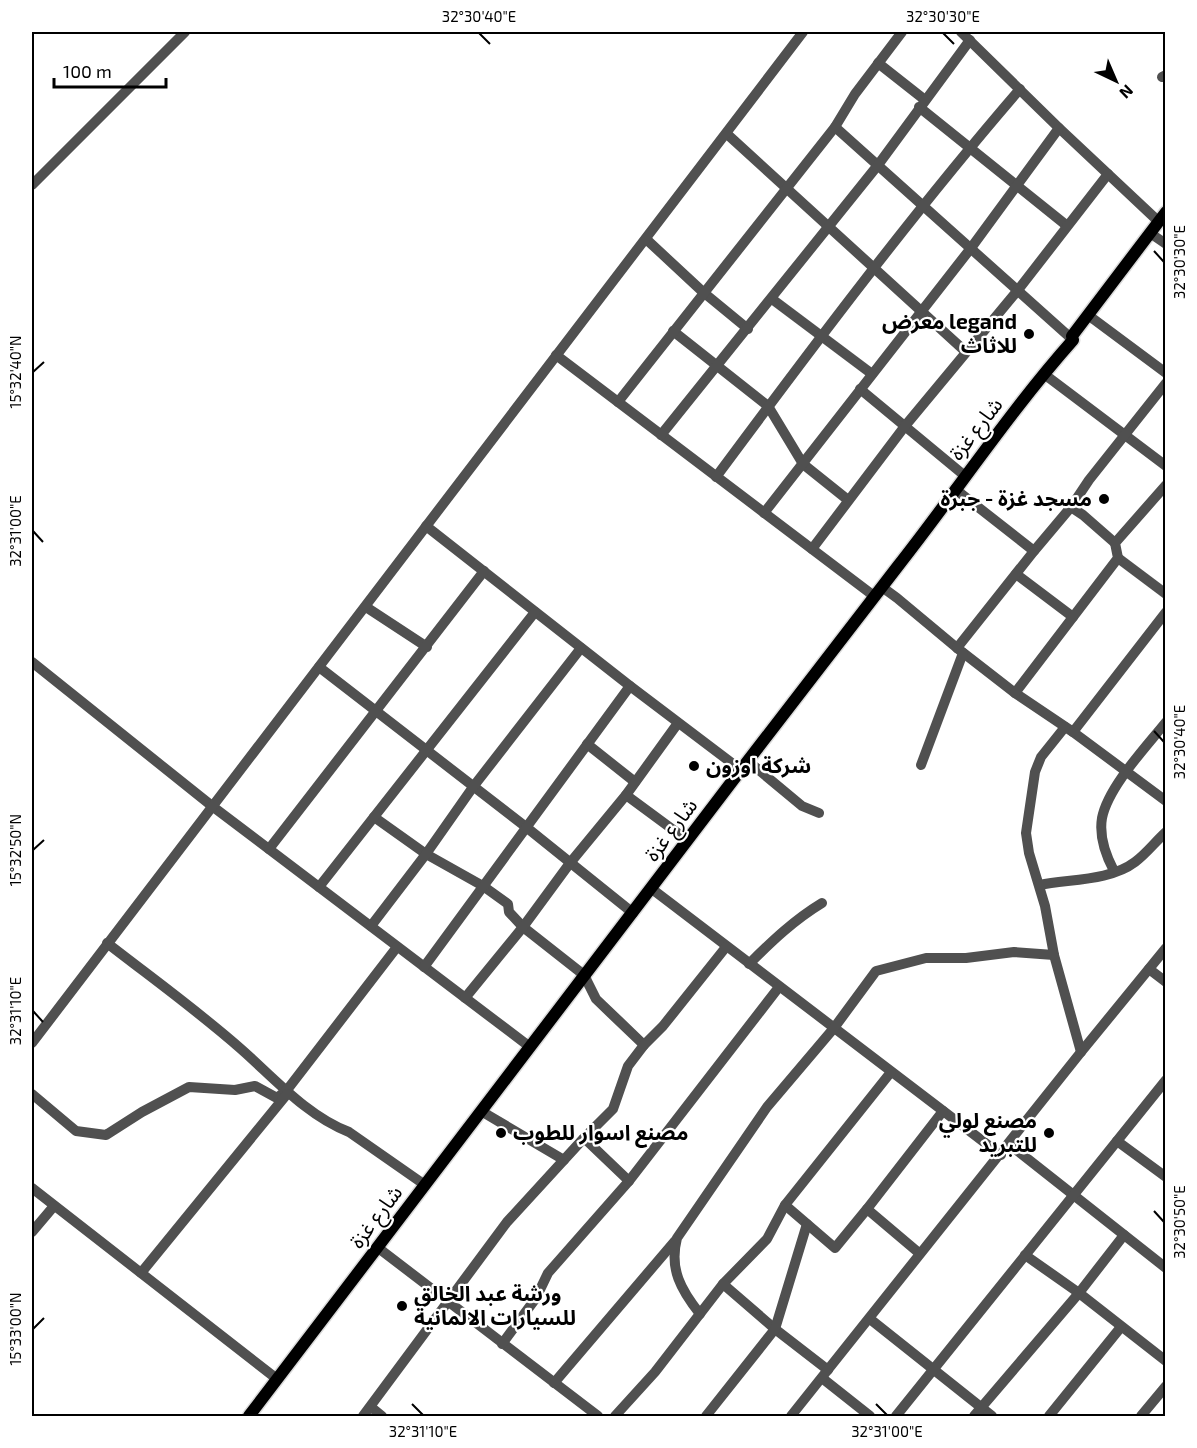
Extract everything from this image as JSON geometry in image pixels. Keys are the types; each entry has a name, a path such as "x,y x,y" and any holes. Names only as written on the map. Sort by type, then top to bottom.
{"main road":[{"name":"شارع غزة","path":"249,1416 955,489 1073,340 1072,336 1162,216"}],"street":[{"path":"32,185 185,32"},
{"path":"32,1043 803,32"},
{"path":"618,402 835,127 855,94 902,32"},
{"path":"961,32 1108,174 1162,216"},
{"path":"661,435 878,165 970,40"},
{"path":"878,63 969,147 1066,225"},
{"path":"716,477 873,267 969,147 1020,89"},
{"path":"835,127 1073,340"},
{"path":"764,513 971,248 1059,128"},
{"path":"727,134 966,352"},
{"path":"812,549 905,426 1018,290 1066,225 1108,174"},
{"path":"1150,233 1166,244"},
{"path":"646,239 703,292 748,329"},
{"path":"772,299 872,374"},
{"path":"1088,315 1166,373"},
{"path":"673,331 768,406 802,464 848,500"},
{"path":"556,356 812,549 878,592 897,598 1015,693 1166,801"},
{"path":"1044,374 1166,466"},
{"path":"921,765 960,651 1016,574 1071,507 1089,480 1166,383"},
{"path":"860,389 965,476"},
{"path":"1115,543 1166,485"},
{"path":"955,489 1034,551"},
{"path":"1071,507 1115,543 1119,558 1166,594"},
{"path":"426,526 678,723 802,806 819,813"},
{"path":"1015,693 1119,558"},
{"path":"269,849 484,571"},
{"path":"1016,574 1073,617"},
{"path":"366,607 427,647"},
{"path":"319,887 535,612"},
{"path":"1081,1052 1054,956 1040,885 1029,854 1026,834 1035,772 1041,757 1069,730 1166,612"},
{"path":"371,926 426,854 473,786 581,648"},
{"path":"32,662 212,806 530,1047"},
{"path":"319,667 633,913"},
{"path":"424,966 630,686"},
{"path":"1114,871 1103,841 1102,818 1109,800 1127,772 1166,722"},
{"path":"465,998 523,927 570,862 626,795 678,723"},
{"path":"587,744 635,782"},
{"path":"626,795 687,840"},
{"path":"374,818 426,854 483,886 508,904 509,912 523,927 584,975 596,999 644,1045"},
{"path":"1040,885 1063,880 1089,879 1126,868 1137,861 1166,832"},
{"path":"652,889 1000,1155"},
{"path":"749,964 774,938 822,903"},
{"path":"107,943 198,1014 309,1109 335,1127 349,1132 425,1185"},
{"path":"141,1273 288,1091 397,946"},
{"path":"363,1416 507,1222 613,1109 628,1066 663,1026 726,946"},
{"path":"791,1416 1166,948"},
{"path":"554,1383 677,1238 767,1107 834,1028 871,977 883,969 926,958 966,958 1014,952 1054,956"},
{"path":"1149,969 1166,982"},
{"path":"502,1344 536,1298 549,1273 629,1181 779,987"},
{"path":"615,1416 655,1372 723,1284 767,1239 785,1205 891,1072"},
{"path":"896,1416 1166,1080"},
{"path":"32,1094 76,1131 106,1135 142,1112 189,1087 235,1090 255,1086 278,1098 288,1091"},
{"path":"481,1110 564,1160"},
{"path":"785,1205 835,1248 943,1111"},
{"path":"584,1138 629,1181"},
{"path":"1117,1141 1166,1177"},
{"path":"1009,1144 1166,1268"},
{"path":"32,1188 277,1379"},
{"path":"32,1232 54,1206"},
{"path":"867,1209 920,1253"},
{"path":"706,1416 776,1329 807,1224"},
{"path":"978,1412 1079,1293 1124,1235"},
{"path":"677,1238 673,1252 678,1278 684,1294 700,1314"},
{"path":"377,1247 598,1416"},
{"path":"1025,1256 1079,1293 1166,1361"},
{"path":"723,1284 776,1329 870,1416"},
{"path":"870,1319 978,1412 992,1416"},
{"path":"1049,1416 1121,1327"},
{"path":"1141,1416 1166,1386"},
{"path":"370,1407 382,1416"}],"place":[{"name":"معرض legand للاثاث","path":"1029,334"},
{"name":"مسجد غزة - جبرة","path":"1104,499"},
{"name":"شركة اوزون","path":"694,766"},
{"name":"مصنع اسوار للطوب","path":"501,1133"},
{"name":"مصنع لولي للتبريد","path":"1049,1133"},
{"name":"ورشة عبد الخالق للسيارات الالمانية","path":"402,1306"}]}
